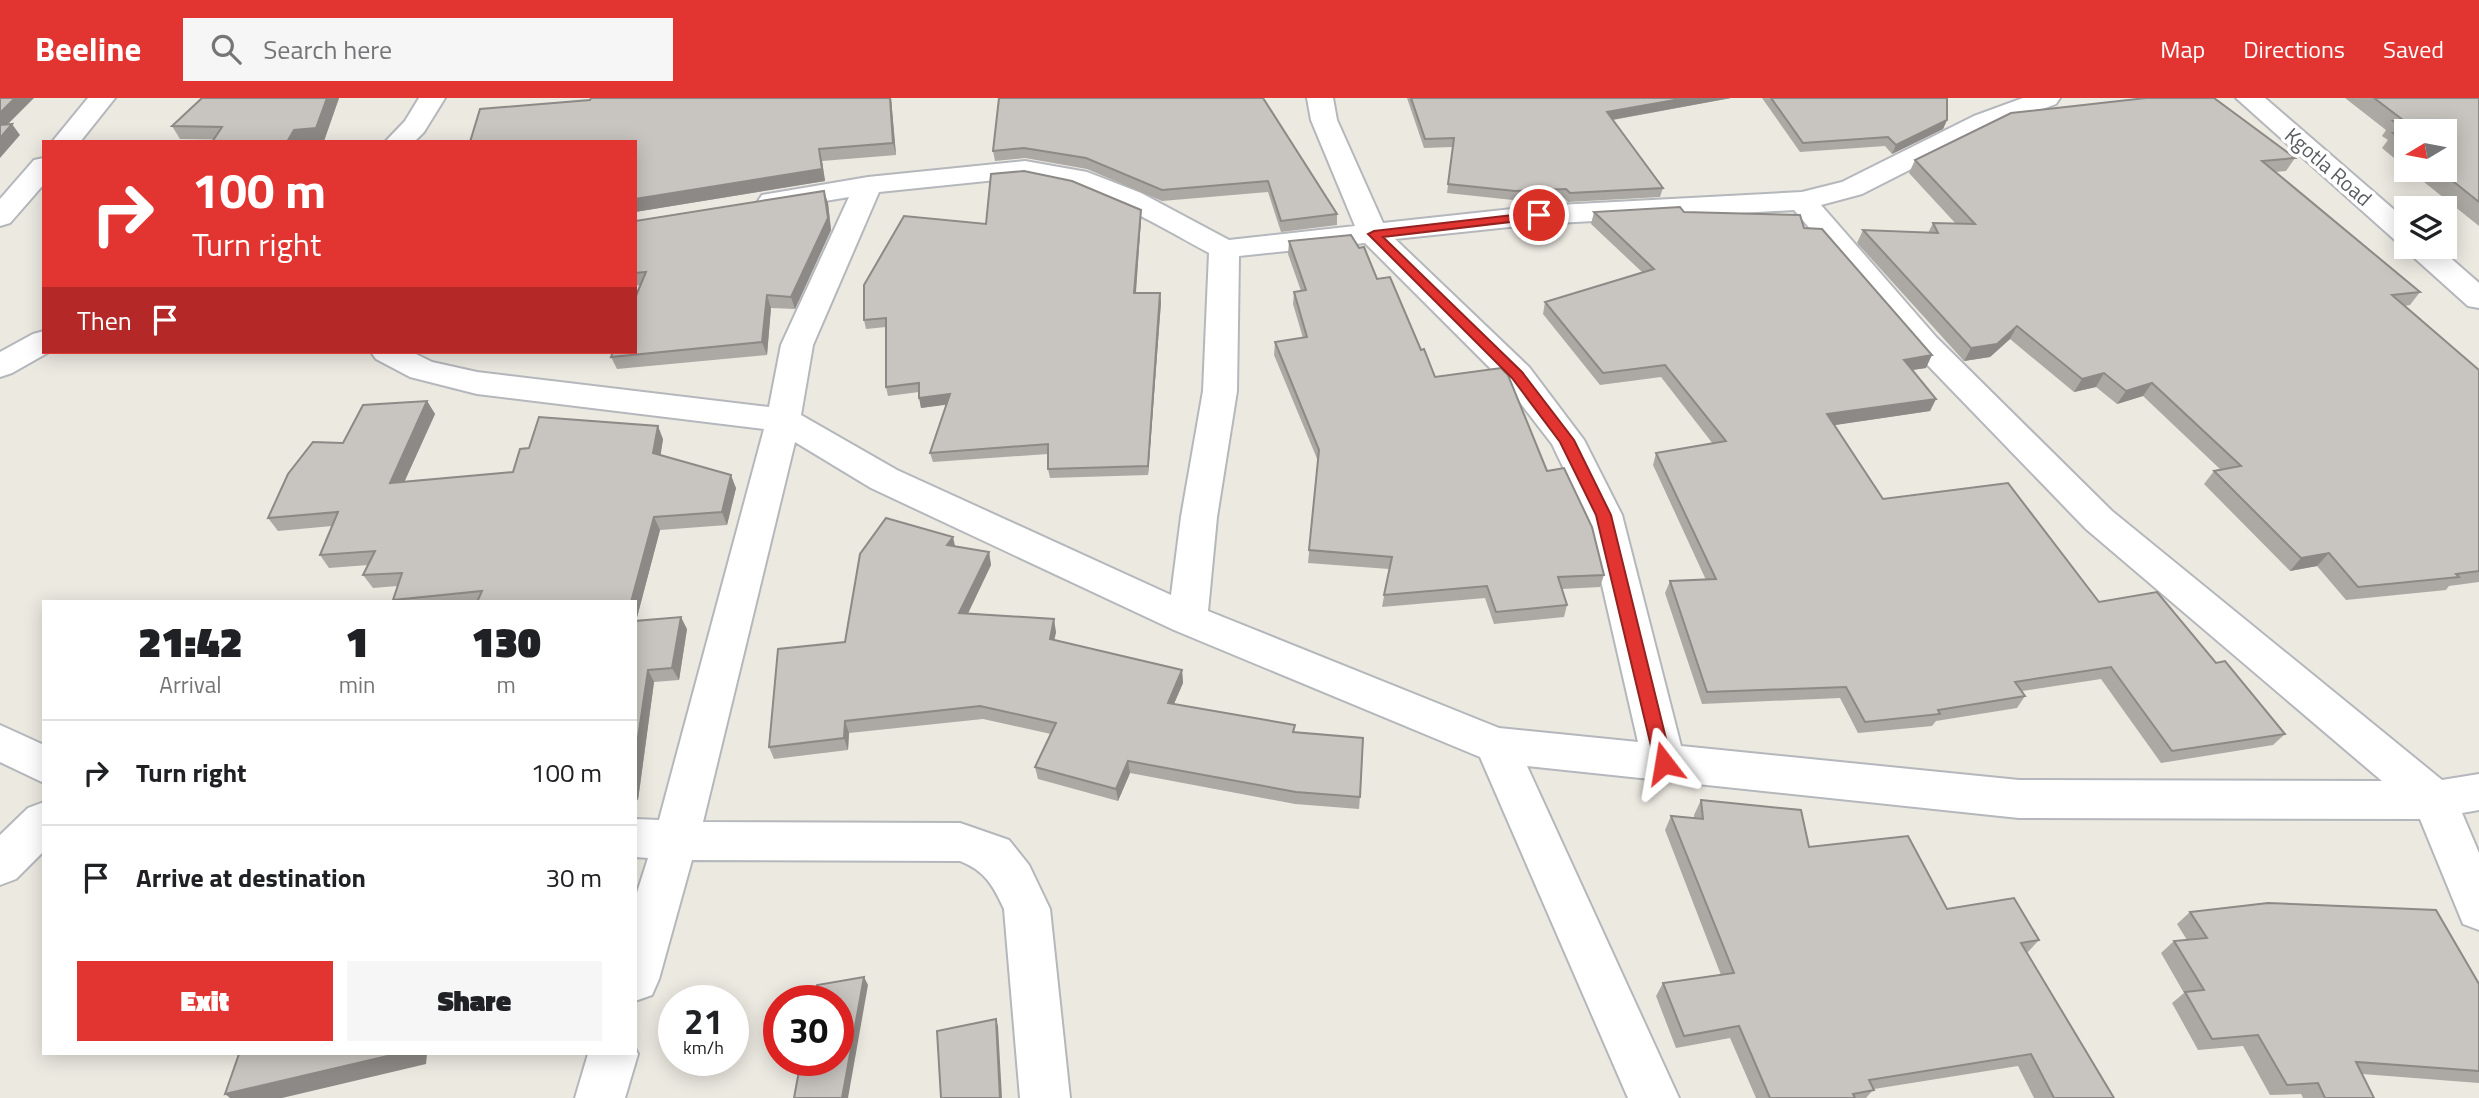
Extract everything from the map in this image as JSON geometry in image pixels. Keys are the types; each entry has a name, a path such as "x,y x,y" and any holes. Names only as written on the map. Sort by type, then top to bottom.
{"street":[{"path":"67,140 103,98"},
{"path":"400,140 415,127 432,98"},
{"path":"1320,98 1324,120 1374,234 1517,375 1567,440 1604,515 1664,763"},
{"path":"745,205 867,185 1025,169 1077,178 1131,199 1224,249 1539,215 1802,201 1852,188 1983,122 2047,98"},
{"name":"Kgotla Road","path":"2249,98 2394,225"},
{"path":"0,217 42,168"},
{"path":"637,966 656,840 783,420 797,345 867,185"},
{"path":"1802,201 1926,345 2099,520 2435,800 2479,909"},
{"path":"1188,619 1199,517 1220,391 1224,249"},
{"path":"2434,259 2479,299"},
{"path":"0,366 42,342"},
{"path":"391,354 422,370 477,383 783,420 884,479 1188,619 1496,746 2019,799 2435,800 2479,792"},
{"path":"0,742 42,764"},
{"path":"1496,746 1654,1098"},
{"path":"0,865 42,823"},
{"path":"656,840 960,842 993,854 1013,878 1027,909 1045,1098"},
{"path":"600,1098 613,1055"}],"building":[{"path":"0,98 15,98 0,113"},
{"path":"202,98 327,98 316,128 294,130 288,140 213,140 222,127 172,126"},
{"path":"890,98 893,143 819,149 822,169 637,199 637,140 471,140 480,109 590,100"},
{"path":"999,98 1263,98 1337,214 1281,221 1268,181 1162,190 1086,158 1024,148 993,151"},
{"path":"1411,98 1686,98 1607,112 1663,188 1570,193 1566,189 1515,191 1448,184 1454,138 1425,139"},
{"path":"1771,98 1947,98 1947,120 1896,145 1888,137 1803,143"},
{"path":"2146,98 2214,98 2295,158 2262,161 2420,292 2392,295 2479,370 2479,571 2456,574 2459,577 2358,587 2329,553 2301,558 2214,471 2241,466 2152,383 2126,391 2104,373 2082,379 2017,326 1997,344 1971,348 1863,230 1938,233 1933,223 1975,224 1915,160 2011,113"},
{"path":"2374,98 2479,98 2479,202 2454,182 2457,182 2457,119 2402,119"},
{"path":"12,124 0,138 0,125"},
{"path":"1024,171 1072,181 1141,210 1134,293 1160,293 1148,466 1048,469 1048,444 930,453 950,394 919,398 919,383 886,387 886,318 864,320 864,285 904,216 986,224 991,174"},
{"path":"824,191 828,218 791,297 767,295 762,342 611,357 612,354 637,354 637,293 646,272 637,273 637,221"},
{"path":"1680,207 1684,212 1800,215 1804,228 1822,229 1932,355 1904,360 1936,399 1827,414 1883,499 2008,483 2099,602 2157,592 2216,663 2225,661 2285,734 2172,751 2111,667 2015,682 2025,696 1938,710 1940,714 1865,722 1846,687 1707,692 1670,581 1716,579 1656,453 1726,441 1665,365 1603,373 1545,302 1654,269 1594,212"},
{"path":"1351,235 1359,248 1364,247 1377,279 1390,277 1435,377 1501,368 1508,375 1547,471 1564,468 1592,527 1604,575 1558,577 1567,605 1496,612 1487,586 1384,595 1392,557 1309,550 1319,450 1275,342 1307,337 1294,292 1306,290 1289,241"},
{"path":"427,401 390,483 513,472 520,449 529,448 539,417 658,426 653,453 731,475 722,512 654,517 632,600 478,600 482,591 393,600 402,573 363,575 375,551 320,555 338,512 268,518 288,474 313,442 343,443 363,405"},
{"path":"886,518 953,537 947,545 989,552 959,613 1054,619 1050,639 1182,670 1168,703 1295,725 1293,732 1363,738 1360,797 1296,792 1128,761 1116,789 1035,767 1056,723 980,706 845,721 844,738 769,747 778,649 845,642 860,554"},
{"path":"681,617 672,668 648,670 637,744 637,621"},
{"path":"1701,800 1801,810 1809,847 1908,836 1947,909 2014,898 2039,940 2021,943 2114,1098 2054,1098 2031,1054 1869,1080 1874,1090 1853,1094 1855,1098 1770,1098 1739,1026 1684,1036 1663,983 1734,973 1671,816 1703,819"},
{"path":"2268,903 2436,910 2479,984 2479,1071 2356,1062 2374,1098 2325,1098 2318,1083 2287,1085 2258,1035 2212,1039 2185,992 2204,990 2174,941 2207,938 2190,912"},
{"path":"864,977 854,1032 854,985 817,985"},
{"path":"996,1019 1000,1098 941,1098 937,1031"},
{"path":"239,1055 392,1055 225,1094"},
{"path":"798,1076 846,1076 842,1098 794,1098"}],"route":[{"path":"1539,215 1374,234 1517,375 1567,440 1604,515 1664,763"}]}
